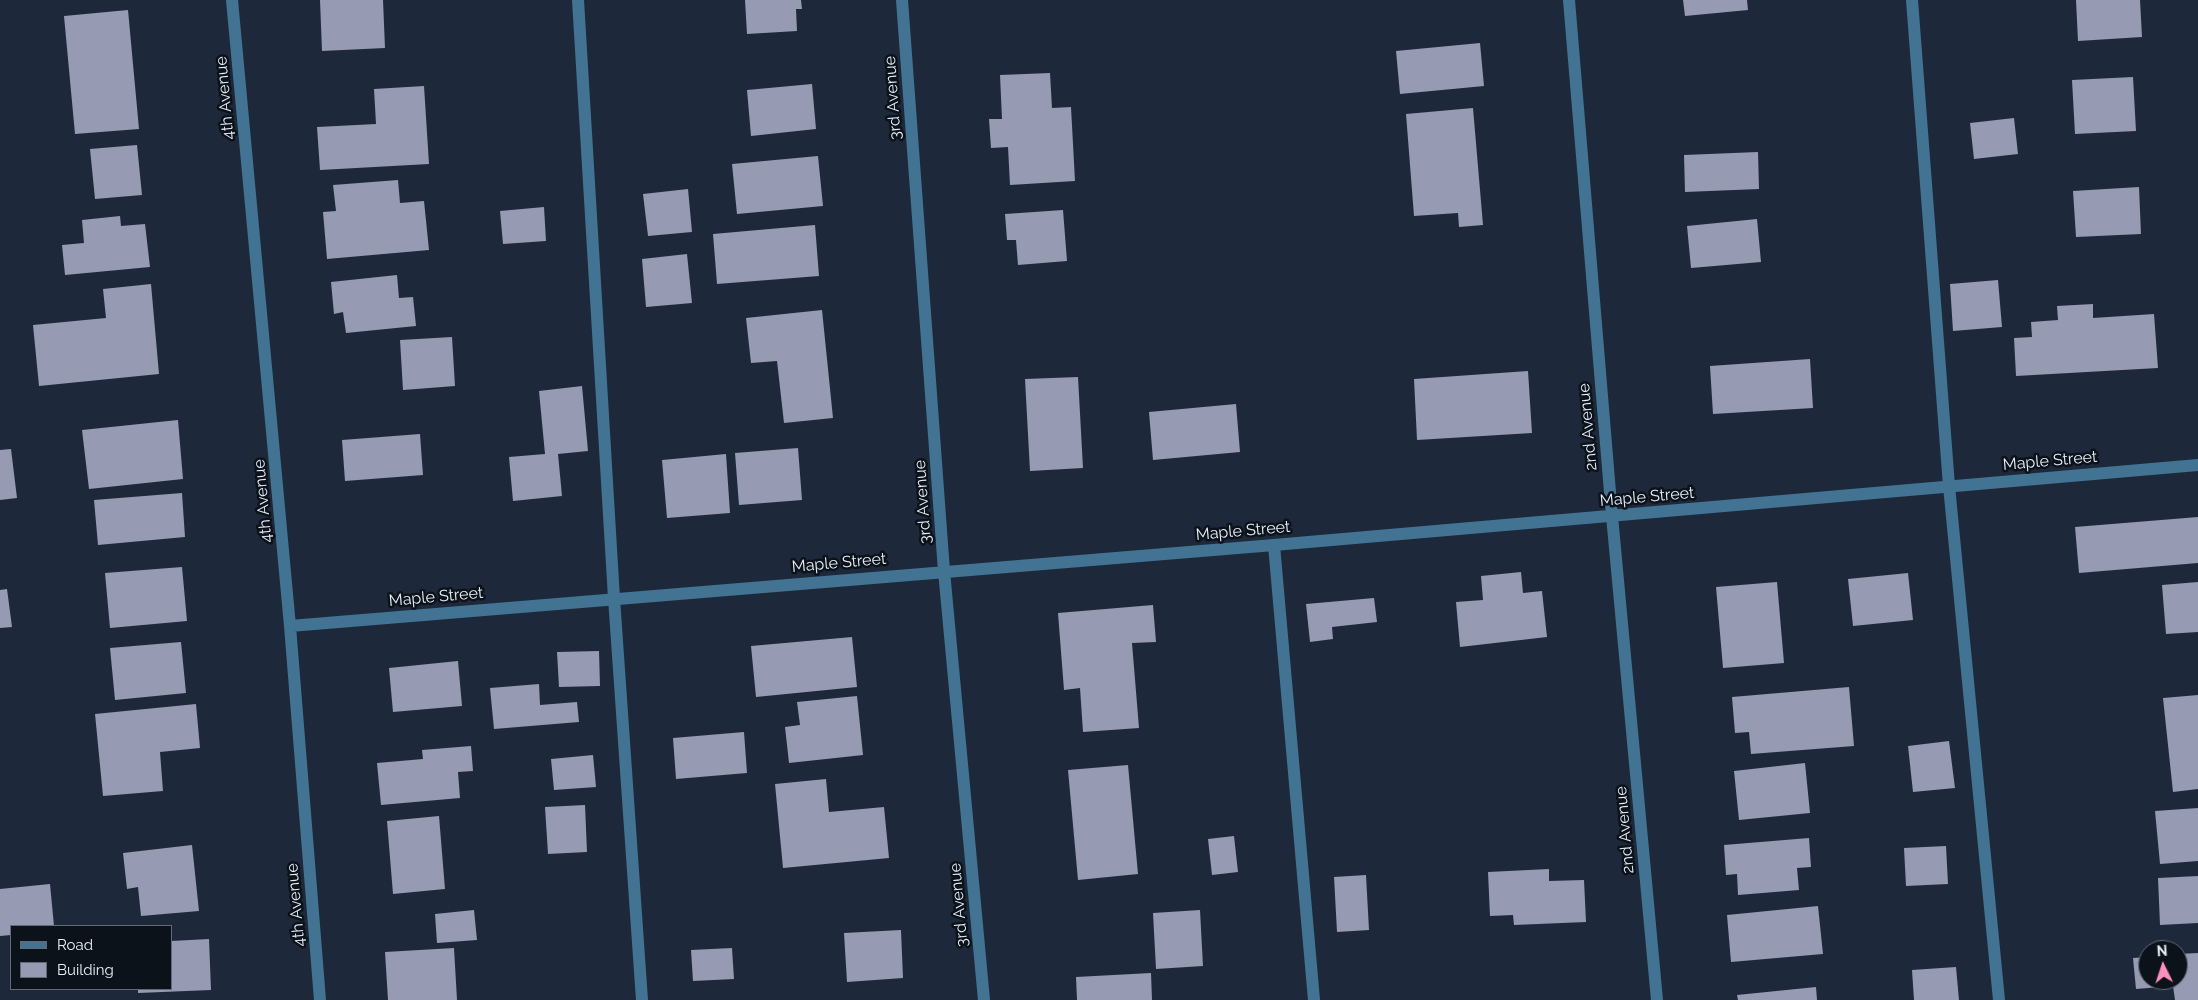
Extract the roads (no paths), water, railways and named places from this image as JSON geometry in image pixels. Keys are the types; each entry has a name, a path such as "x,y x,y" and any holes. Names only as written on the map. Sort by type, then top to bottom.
{"street":[{"name":"4th Avenue","path":"232,0 290,626 320,1000"},
{"path":"578,0 614,598 642,1000"},
{"name":"3rd Avenue","path":"902,0 944,571 984,1000"},
{"name":"2nd Avenue","path":"1569,0 1612,516 1656,1000"},
{"path":"1912,0 1949,486 1999,1000"},
{"name":"Maple Street","path":"290,626 1274,545 2198,465"},
{"path":"1274,545 1314,1000"}]}
